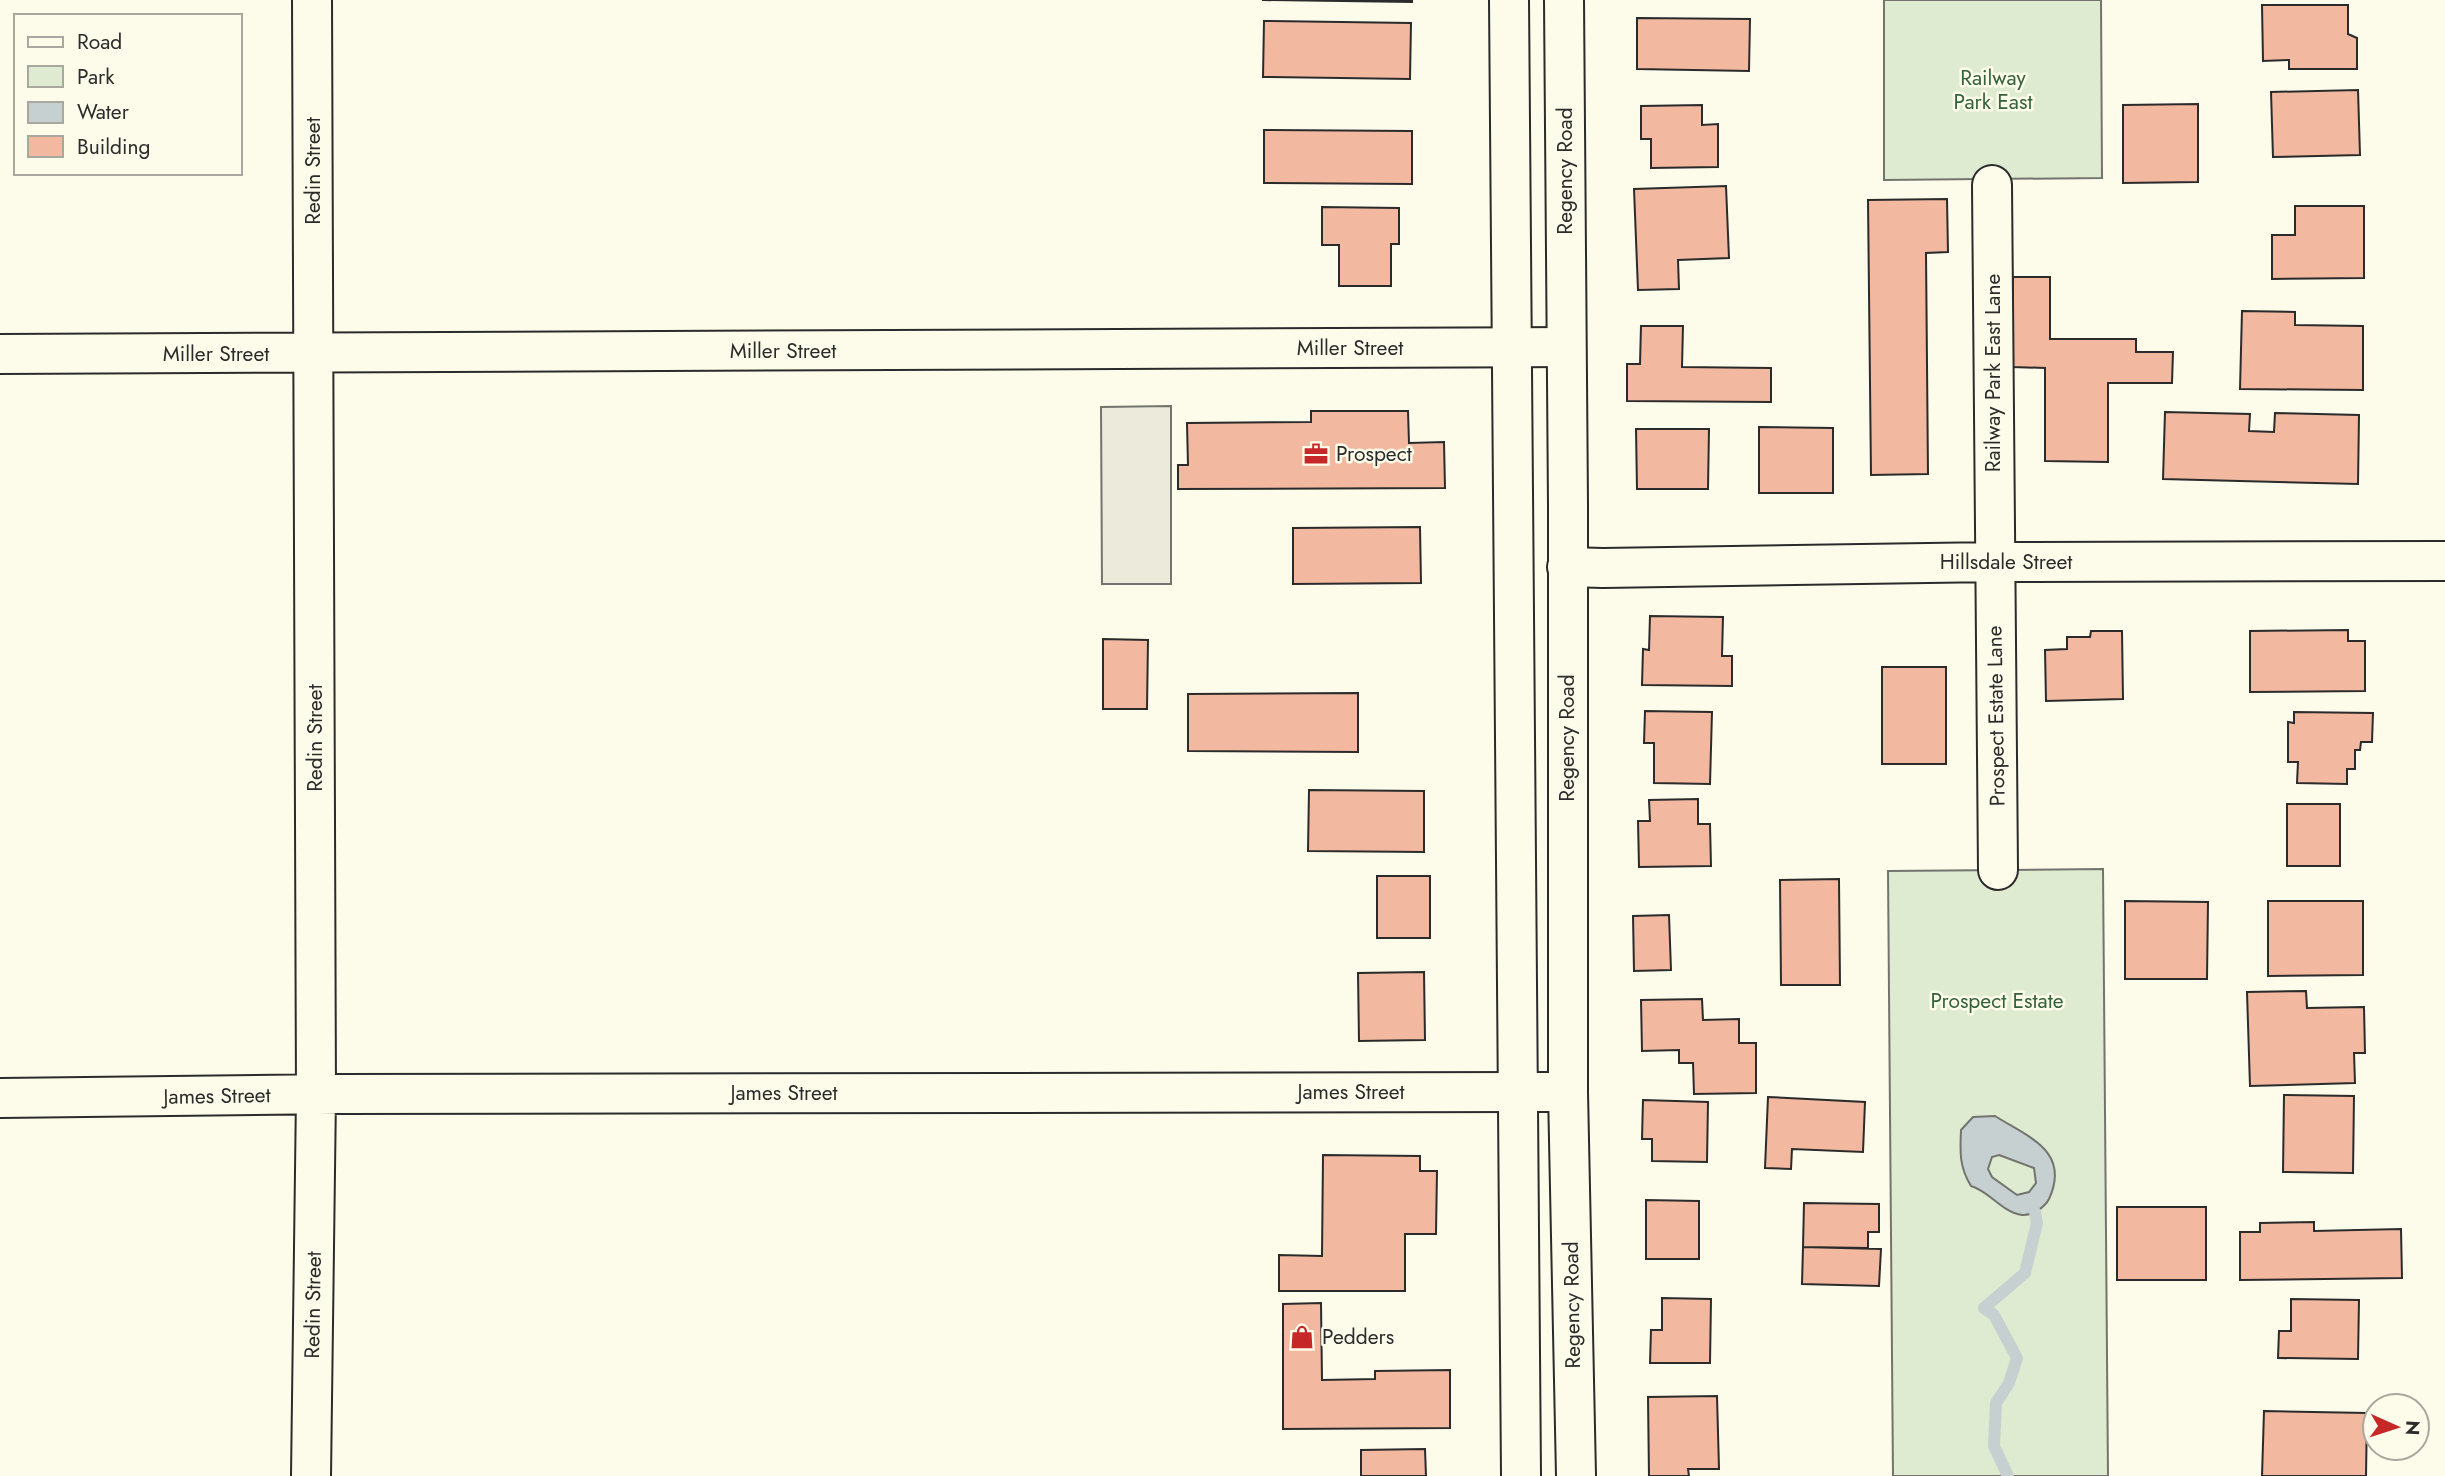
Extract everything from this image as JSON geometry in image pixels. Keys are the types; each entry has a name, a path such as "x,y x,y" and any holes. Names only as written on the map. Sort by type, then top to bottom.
{"street":[{"name":"Redin Street","path":"311,1476 316,1095 312,0"},
{"path":"1509,0 1521,1476"},
{"name":"Regency Road","path":"1564,0 1568,1092 1576,1476"},
{"name":"Railway Park East Lane","path":"1992,185 1994,562"},
{"name":"Miller Street","path":"0,354 1566,347"},
{"name":"Hillsdale Street","path":"1567,567 2445,561"},
{"name":"Prospect Estate Lane","path":"1994,562 1998,870"},
{"name":"James Street","path":"0,1098 1568,1092"}],"green space":[{"name":"Railway Park East","path":"1884,0 2101,0 2102,178 1884,180"},
{"name":"Prospect Estate","path":"2103,869 2108,1476 1893,1476 1888,871"}],"shaded area":[{"path":"1171,406 1171,584 1102,584 1101,407"}],"water":[{"path":"1995,1116 2043,1147 2054,1169 2054,1183 2049,1199 2041,1208 2026,1215 2015,1213 1971,1186 1962,1165 1961,1130 1973,1117","holes":["1999,1155 2034,1168 2036,1183 2029,1192 2017,1195 1992,1177 1988,1169 1992,1157"]}],"building":[{"path":"1262,0 1412,0 1412,2"},
{"path":"2262,5 2348,5 2348,34 2357,38 2357,69 2289,69 2289,60 2263,61"},
{"path":"1637,18 1750,19 1749,71 1637,69"},
{"path":"1264,21 1411,23 1410,79 1263,77"},
{"path":"2358,90 2360,155 2273,157 2271,92"},
{"path":"2198,104 2198,182 2123,183 2123,105"},
{"path":"1702,105 1702,125 1718,124 1718,167 1651,168 1651,139 1641,139 1641,106"},
{"path":"1264,130 1412,131 1412,184 1264,183"},
{"path":"1726,186 1729,258 1678,260 1679,289 1638,290 1634,189"},
{"path":"1947,199 1948,252 1926,253 1928,474 1871,475 1868,200"},
{"path":"2295,206 2364,206 2364,278 2272,279 2272,235 2295,235"},
{"path":"1322,207 1399,208 1399,244 1391,244 1391,286 1339,286 1339,245 1322,245"},
{"path":"2013,277 2050,277 2050,339 2136,339 2136,352 2173,352 2172,383 2108,383 2108,462 2045,461 2045,368 2013,367"},
{"path":"2242,311 2295,312 2295,325 2363,326 2363,390 2240,389"},
{"path":"1641,326 1683,326 1682,367 1771,368 1771,402 1627,401 1627,364 1640,364"},
{"name":"Prospect","path":"1311,411 1408,411 1409,443 1444,442 1445,488 1178,489 1178,465 1188,465 1187,423 1311,422"},
{"path":"2165,412 2250,414 2249,431 2274,432 2275,413 2359,415 2358,484 2163,479"},
{"path":"1759,427 1833,428 1833,493 1759,493"},
{"path":"1636,429 1709,429 1708,489 1637,489"},
{"path":"1420,527 1421,583 1293,584 1293,528"},
{"path":"1650,616 1723,617 1722,656 1732,656 1732,686 1642,685 1643,649 1649,650"},
{"path":"2348,630 2348,641 2365,641 2365,691 2250,692 2250,631"},
{"path":"2091,631 2122,631 2123,699 2046,701 2045,650 2067,649 2067,637 2090,637"},
{"path":"1103,639 1148,640 1147,709 1103,709"},
{"path":"1882,667 1946,667 1946,764 1882,764"},
{"path":"1358,693 1358,752 1188,751 1188,694"},
{"path":"1645,711 1712,712 1710,784 1654,783 1654,743 1644,743"},
{"path":"2294,712 2373,713 2372,742 2361,742 2360,750 2355,750 2355,769 2347,769 2347,784 2297,783 2298,762 2288,762 2288,722 2294,723"},
{"path":"1309,790 1424,791 1424,852 1308,851"},
{"path":"1698,799 1698,824 1710,824 1711,866 1639,867 1638,821 1650,821 1649,800"},
{"path":"2287,804 2340,804 2340,866 2287,866"},
{"path":"1377,876 1430,876 1430,938 1377,938"},
{"path":"1839,879 1840,985 1781,985 1780,880"},
{"path":"2125,901 2208,902 2207,979 2125,979"},
{"path":"2268,901 2363,901 2363,975 2268,976"},
{"path":"1669,915 1671,970 1634,971 1633,916"},
{"path":"1424,972 1425,1040 1359,1041 1358,973"},
{"path":"2306,991 2307,1008 2364,1007 2365,1053 2354,1053 2355,1083 2250,1086 2247,992"},
{"path":"1702,999 1703,1020 1739,1019 1739,1043 1756,1043 1756,1093 1694,1094 1693,1063 1679,1063 1679,1050 1642,1051 1641,1000"},
{"path":"2284,1095 2354,1096 2353,1173 2283,1172"},
{"path":"1768,1097 1865,1102 1863,1152 1792,1149 1791,1169 1765,1168"},
{"path":"1643,1100 1708,1102 1707,1162 1652,1161 1652,1139 1642,1139"},
{"path":"1323,1155 1420,1156 1420,1171 1437,1171 1436,1234 1405,1234 1405,1291 1279,1291 1279,1255 1322,1256"},
{"path":"1646,1200 1699,1201 1699,1259 1646,1259"},
{"path":"1804,1203 1879,1204 1879,1232 1868,1232 1868,1248 1803,1247"},
{"path":"2117,1207 2206,1207 2206,1280 2117,1280"},
{"path":"2314,1222 2314,1231 2401,1229 2402,1278 2240,1280 2240,1232 2260,1232 2260,1223"},
{"path":"1803,1247 1881,1249 1879,1286 1802,1284"},
{"path":"1662,1298 1711,1299 1710,1363 1650,1363 1651,1330 1662,1330"},
{"path":"2291,1299 2359,1300 2358,1359 2278,1358 2279,1331 2291,1331"},
{"name":"Pedders","path":"1321,1303 1322,1380 1375,1379 1375,1371 1450,1370 1450,1428 1283,1429 1283,1304"},
{"path":"1717,1396 1719,1469 1688,1469 1689,1476 1649,1476 1648,1397"},
{"path":"2264,1411 2361,1413 2361,1462 2366,1462 2366,1476 2262,1476"},
{"path":"1425,1449 1426,1476 1361,1476 1361,1450"}],"waterway":[{"path":"2008,1476 1994,1446 1996,1403 2009,1383 2017,1358 1994,1315 1984,1308 2025,1273 2037,1223 2035,1212"}],"place":[{"name":"Prospect","path":"1316,454"},
{"name":"Pedders","path":"1302,1337"}]}
